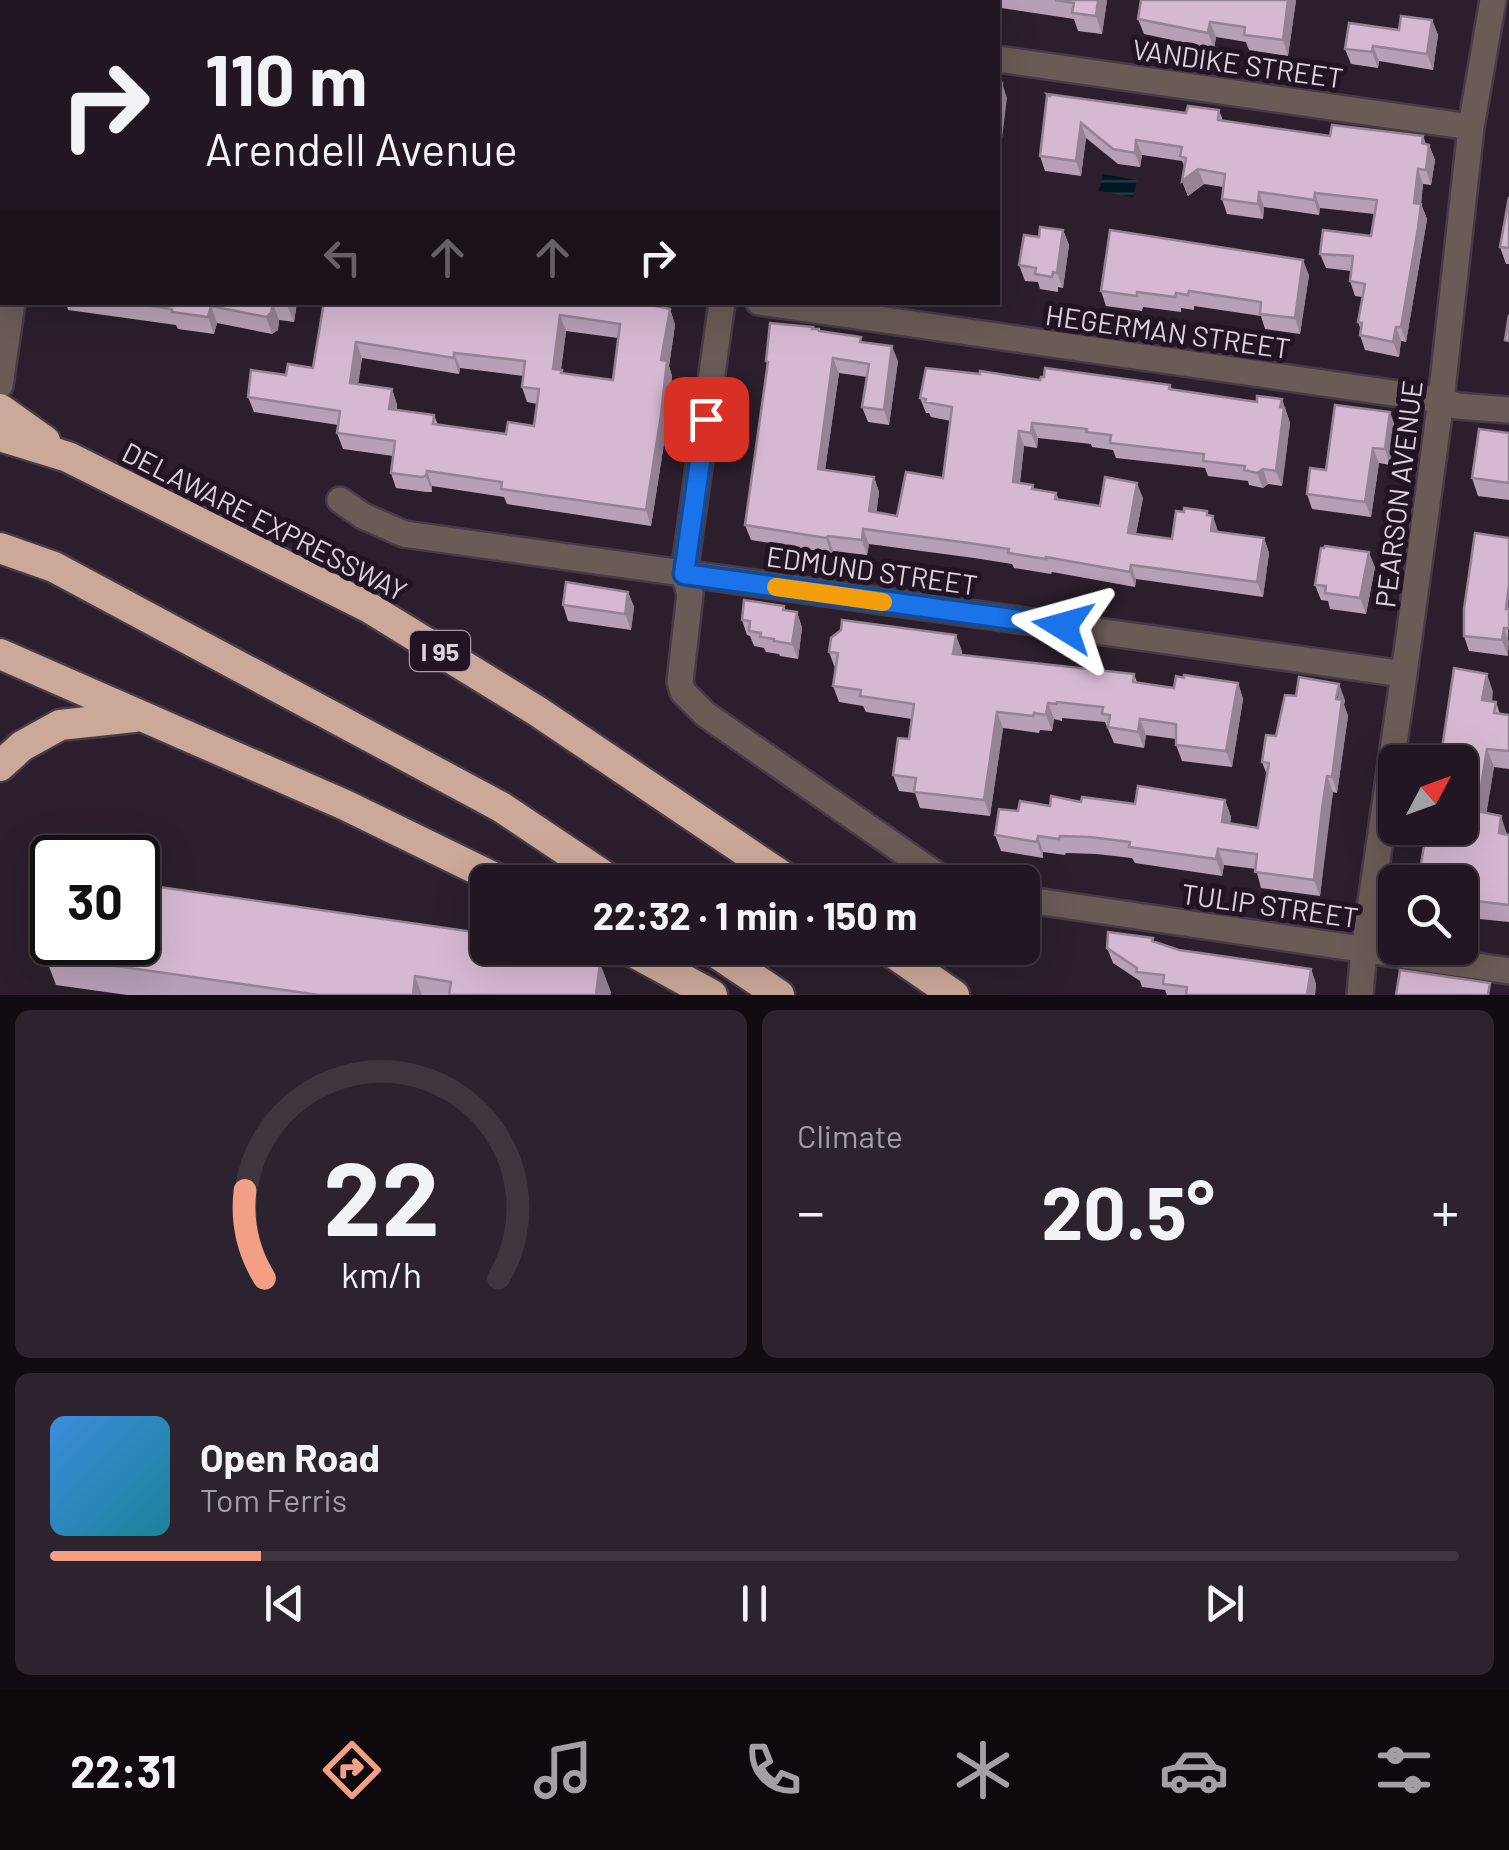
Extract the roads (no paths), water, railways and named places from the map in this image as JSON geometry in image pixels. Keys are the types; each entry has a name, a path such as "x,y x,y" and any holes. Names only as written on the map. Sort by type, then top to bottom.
{"highway":[{"path":"0,409 68,457"},
{"name":"DELAWARE EXPRESSWAY","path":"0,436 68,457 368,607 537,711 767,865"},
{"path":"0,548 54,567 501,807 588,865"},
{"path":"0,654 231,754 470,866"},
{"path":"0,766 22,746 60,725 139,716"},
{"path":"657,965 712,995"},
{"path":"735,965 780,995"},
{"path":"911,965 954,995"}],"street":[{"name":"PEARSON AVENUE","path":"1360,995 1441,400 1471,127 1493,0"},
{"name":"VANDIKE STREET","path":"1000,59 1471,127"},
{"path":"0,382 12,305"},
{"path":"722,305 684,574 690,594 680,682 683,692 721,725 921,865"},
{"name":"HEGERMAN STREET","path":"780,305 1441,400 1458,406 1509,410"},
{"name":"EDMUND STREET","path":"340,500 363,516 404,534 1404,674"},
{"name":"TULIP STREET","path":"1040,902 1509,971"}],"water":[{"path":"1103,174 1137,180 1133,197 1099,191"}]}
